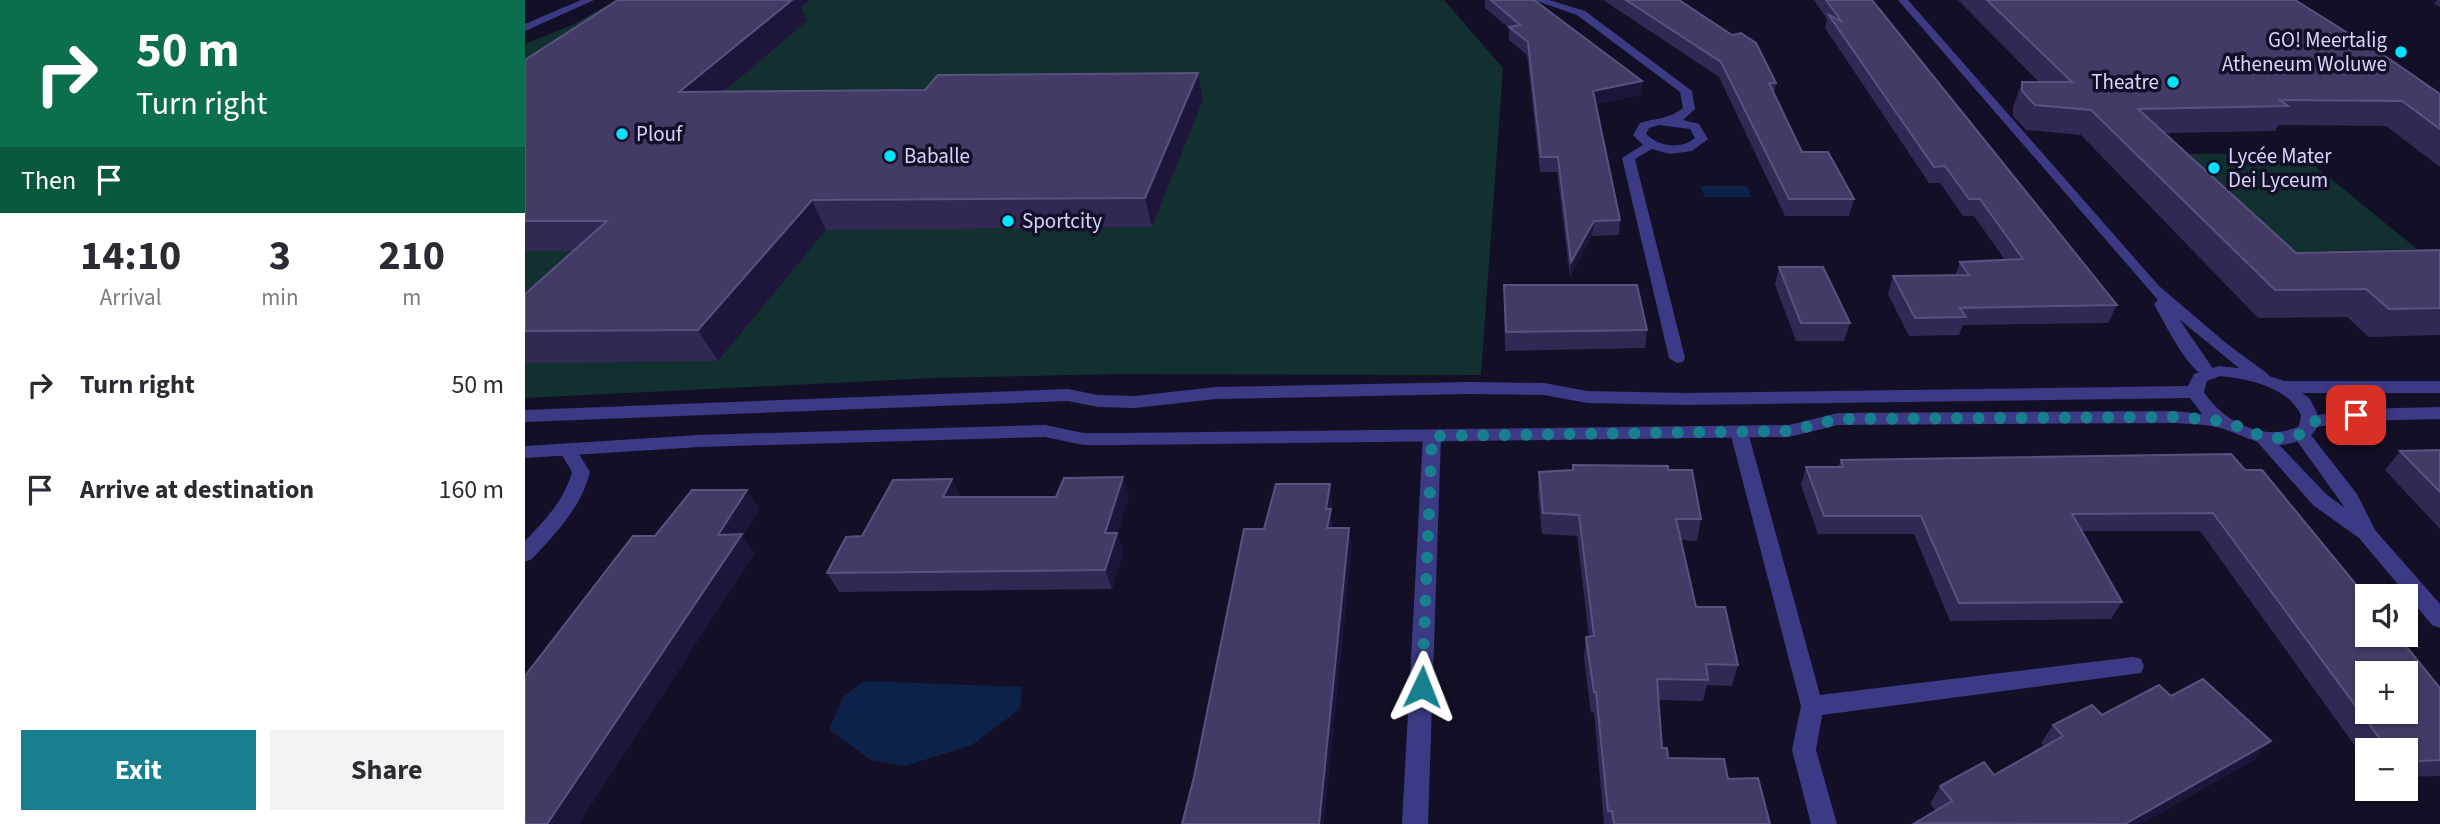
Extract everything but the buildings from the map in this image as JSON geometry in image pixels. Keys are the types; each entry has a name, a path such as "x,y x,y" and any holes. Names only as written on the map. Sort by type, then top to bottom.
{"street":[{"path":"525,28 589,0"},
{"path":"1539,0 1581,13 1686,91 1689,109 1674,121"},
{"path":"1574,0 1581,13"},
{"path":"1903,0 2154,289 2220,347 2262,378"},
{"path":"1674,121 1695,127 1702,139 1696,145 1681,149 1651,145 1639,135 1639,130 1649,123 1674,121"},
{"path":"1651,145 1628,158 1677,358"},
{"path":"2154,289 2188,348 2208,373"},
{"path":"2223,422 2200,402 2195,392 2195,384 2208,373 2232,371 2262,378 2298,398 2308,411 2306,428 2350,499 2366,533"},
{"path":"2282,387 2440,387"},
{"path":"525,416 729,406 1068,395 1098,401 1135,402 1216,393 1441,389 1544,389 1587,397 1686,398 2195,392"},
{"path":"525,452 699,441 1045,430 1083,439 1789,431 1838,419 2174,417 2223,422 2261,436 2277,438 2356,415 2440,413"},
{"path":"1739,432 1812,706 1804,750 1824,824"},
{"path":"1415,824 1432,436"},
{"path":"2261,436 2320,500 2366,533 2440,619"},
{"path":"525,554 569,505 578,489 581,472 568,450"},
{"path":"1812,706 2133,666"}],"green space":[{"name":"Sportcity","path":"616,0 1444,0 1503,68 1481,375 1117,374 933,378 525,398 525,44 574,24"},
{"path":"2299,153 2417,249 2290,252 2189,154"}],"water":[{"path":"1700,186 1747,186 1751,197 1705,197"},
{"path":"864,681 1022,687 1020,709 972,745 905,766 871,760 829,730 843,697"}],"place":[{"name":"GO! Meertalig Atheneum Woluwe","path":"2401,52"},
{"name":"Theatre","path":"2173,82"},
{"name":"Plouf","path":"622,134"},
{"name":"Baballe","path":"890,156"},
{"name":"Lycée Mater Dei Lyceum","path":"2214,168"},
{"name":"Sportcity","path":"1008,221"}],"route":[{"path":"1422,687 1432,436 1789,431 1838,419 2174,417 2223,422 2261,436 2290,438 2308,429 2311,422 2356,415"}]}
